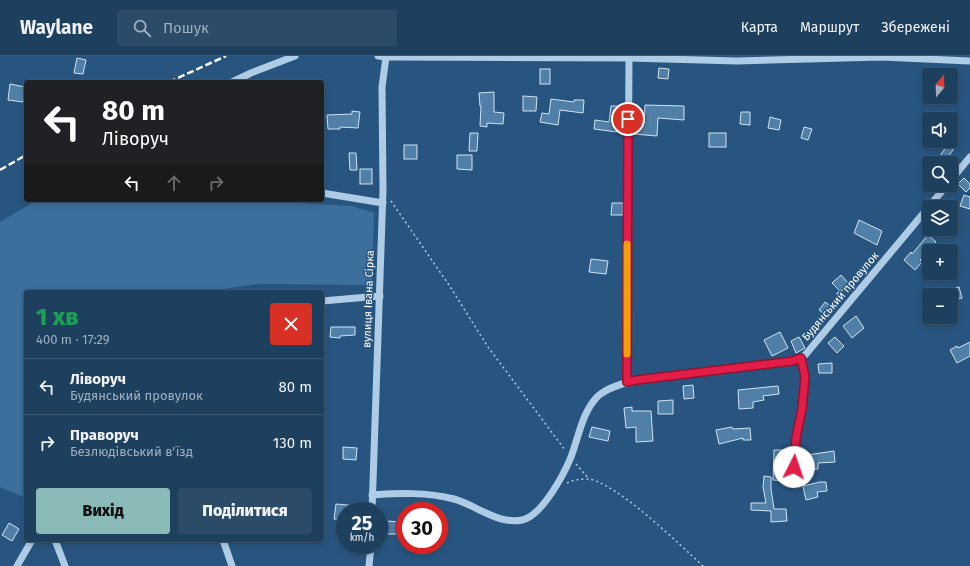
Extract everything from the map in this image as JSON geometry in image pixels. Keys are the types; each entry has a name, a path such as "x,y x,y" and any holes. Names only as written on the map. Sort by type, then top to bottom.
{"street":[{"path":"236,80 295,56"},
{"path":"378,56 629,58 737,61 881,57 970,61"},
{"name":"вулиця Івана Сірка","path":"372,502 383,203 382,87 386,57"},
{"path":"627,382 629,58"},
{"path":"958,171 970,156"},
{"name":"Будянський провулок","path":"801,358 806,354 941,192"},
{"path":"324,194 383,203"},
{"path":"324,301 380,296"},
{"path":"372,495 406,492 434,495 455,500 496,517 508,520 522,520 530,517 538,511 548,498 570,457 590,406 599,396 610,389 627,382 637,380 793,361 801,358 805,377 802,409 796,438 794,467"},
{"path":"17,566 31,542"},
{"path":"56,542 65,566"},
{"path":"224,542 232,566"},
{"path":"370,566 371,554"}],"path":[{"path":"383,190 449,285 488,347 570,457 589,479 628,500 704,566"},
{"path":"564,485 574,480 589,479"}],"shaded area":[{"path":"34,202 279,202 352,206 374,213 372,285 258,284 216,290 24,290 24,497 0,487 0,222"}],"building":[{"path":"77,58 86,60 83,74 74,73"},
{"path":"659,68 669,69 668,79 658,78"},
{"path":"540,69 550,69 550,84 540,84"},
{"path":"10,84 24,87 23,102 8,100"},
{"path":"494,92 494,112 504,113 503,124 487,123 487,127 480,126 481,106 479,93"},
{"path":"523,96 537,97 536,111 523,111"},
{"path":"551,99 574,102 574,100 584,100 583,113 560,110 558,125 540,122 542,113 549,114"},
{"path":"645,105 684,106 684,120 658,118 657,136 634,134 635,124 644,124"},
{"path":"611,106 620,106 617,132 594,129 595,120 609,122"},
{"path":"352,111 360,112 358,128 340,127 340,129 328,129 327,115 352,114"},
{"path":"741,112 750,112 750,125 740,124"},
{"path":"770,117 781,120 779,130 768,128"},
{"path":"804,127 812,129 808,140 801,138"},
{"path":"470,133 478,133 477,151 469,151"},
{"path":"709,133 726,133 726,147 709,147"},
{"path":"404,145 417,145 417,159 404,159"},
{"path":"945,148 954,148 949,156 940,156"},
{"path":"349,153 356,153 357,170 350,170"},
{"path":"457,155 472,155 472,170 457,169"},
{"path":"360,169 372,169 372,184 360,184"},
{"path":"964,178 970,184 970,188 966,192 958,184"},
{"path":"964,195 970,197 970,209 960,206"},
{"path":"612,203 623,203 623,215 611,215"},
{"path":"859,220 882,231 877,245 854,233"},
{"path":"927,236 936,242 934,244 922,244 922,258 920,260 922,262 915,270 904,260 911,252 912,254"},
{"path":"591,259 608,261 606,274 589,272"},
{"path":"841,275 849,284 841,292 832,283"},
{"path":"959,287 962,298 958,299 958,288 955,288"},
{"path":"825,302 835,309 828,317 819,310"},
{"path":"856,316 864,328 852,338 843,326"},
{"path":"331,327 355,327 355,335 340,336 340,338 330,337"},
{"path":"780,332 788,348 772,356 764,340"},
{"path":"799,337 805,348 796,353 791,341"},
{"path":"835,337 844,346 837,353 828,343"},
{"path":"970,342 970,356 957,363 950,350"},
{"path":"832,363 832,373 819,373 818,364"},
{"path":"693,385 694,398 684,399 683,386"},
{"path":"778,386 779,394 763,396 764,400 753,402 753,408 739,409 738,390"},
{"path":"673,400 673,414 658,414 658,401"},
{"path":"632,407 632,411 651,411 653,441 636,442 636,427 626,428 624,408"},
{"path":"592,427 610,431 608,441 589,437"},
{"path":"732,427 733,429 750,428 751,440 743,440 743,438 719,444 716,430"},
{"path":"343,447 357,448 356,460 343,459"},
{"path":"774,450 786,450 785,481 773,480"},
{"path":"834,451 835,462 818,463 818,469 808,470 807,455"},
{"path":"764,476 771,477 774,509 786,509 787,521 771,522 771,511 751,510 751,503 766,503 763,487"},
{"path":"826,482 827,491 817,492 818,497 806,500 803,486"},
{"path":"336,504 336,519 334,519"},
{"path":"388,521 396,522 396,534 388,534"},
{"path":"9,523 19,529 12,541 2,535"}],"railway":[{"path":"173,80 226,56"},
{"path":"0,170 24,156"}],"slow traffic":[{"path":"627,244 627,354"}],"route":[{"path":"628,119 627,382 793,361 801,358 805,370 805,377 802,409 796,438 794,467"}]}
